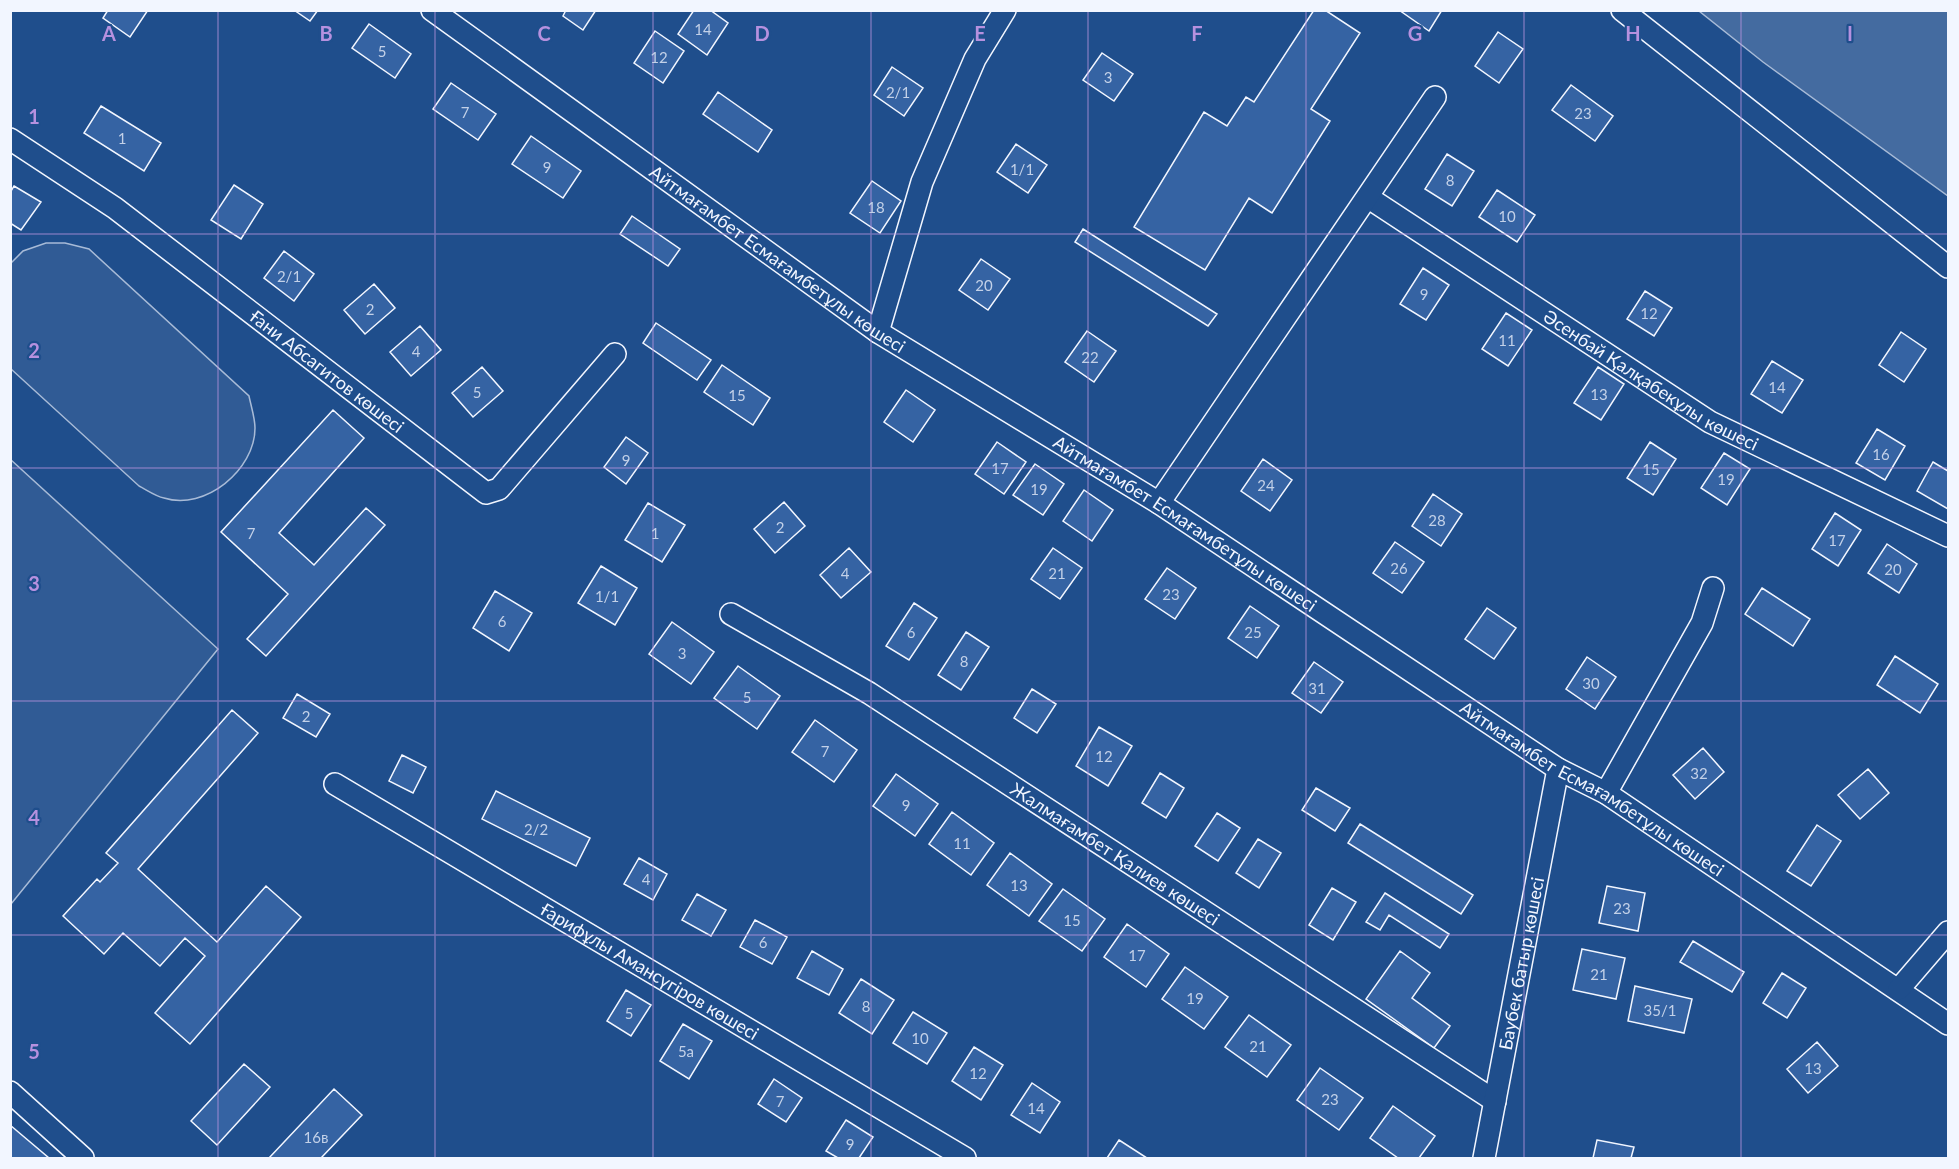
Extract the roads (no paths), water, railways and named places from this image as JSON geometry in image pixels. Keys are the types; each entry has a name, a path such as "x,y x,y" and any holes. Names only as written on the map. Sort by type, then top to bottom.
{"street":[{"name":"Айтмағамбет Есмағамбетұлы көшесі","path":"432,10 878,332 1159,503 1558,769 1606,793 1948,1024"},
{"path":"878,332 922,182 975,59 1005,10"},
{"path":"1622,10 1948,267"},
{"path":"1159,503 1369,198 1435,97"},
{"name":"Ғани Абсагитов көшесі","path":"10,139 115,208 486,493 499,489 615,354"},
{"name":"Әсенбай Қалқабекұлы көшесі","path":"1369,198 1710,422 1948,536"},
{"path":"1606,793 1702,623 1713,588"},
{"name":"Жалмағамбет Қалиев көшесі","path":"731,614 868,693 1496,1101"},
{"name":"Баубек батыр көшесі","path":"1484,1158 1558,769"},
{"name":"Ғарифұлы Амансүгіров көшесі","path":"335,784 965,1158"},
{"path":"1899,989 1948,932"},
{"path":"10,1092 83,1158"}]}
